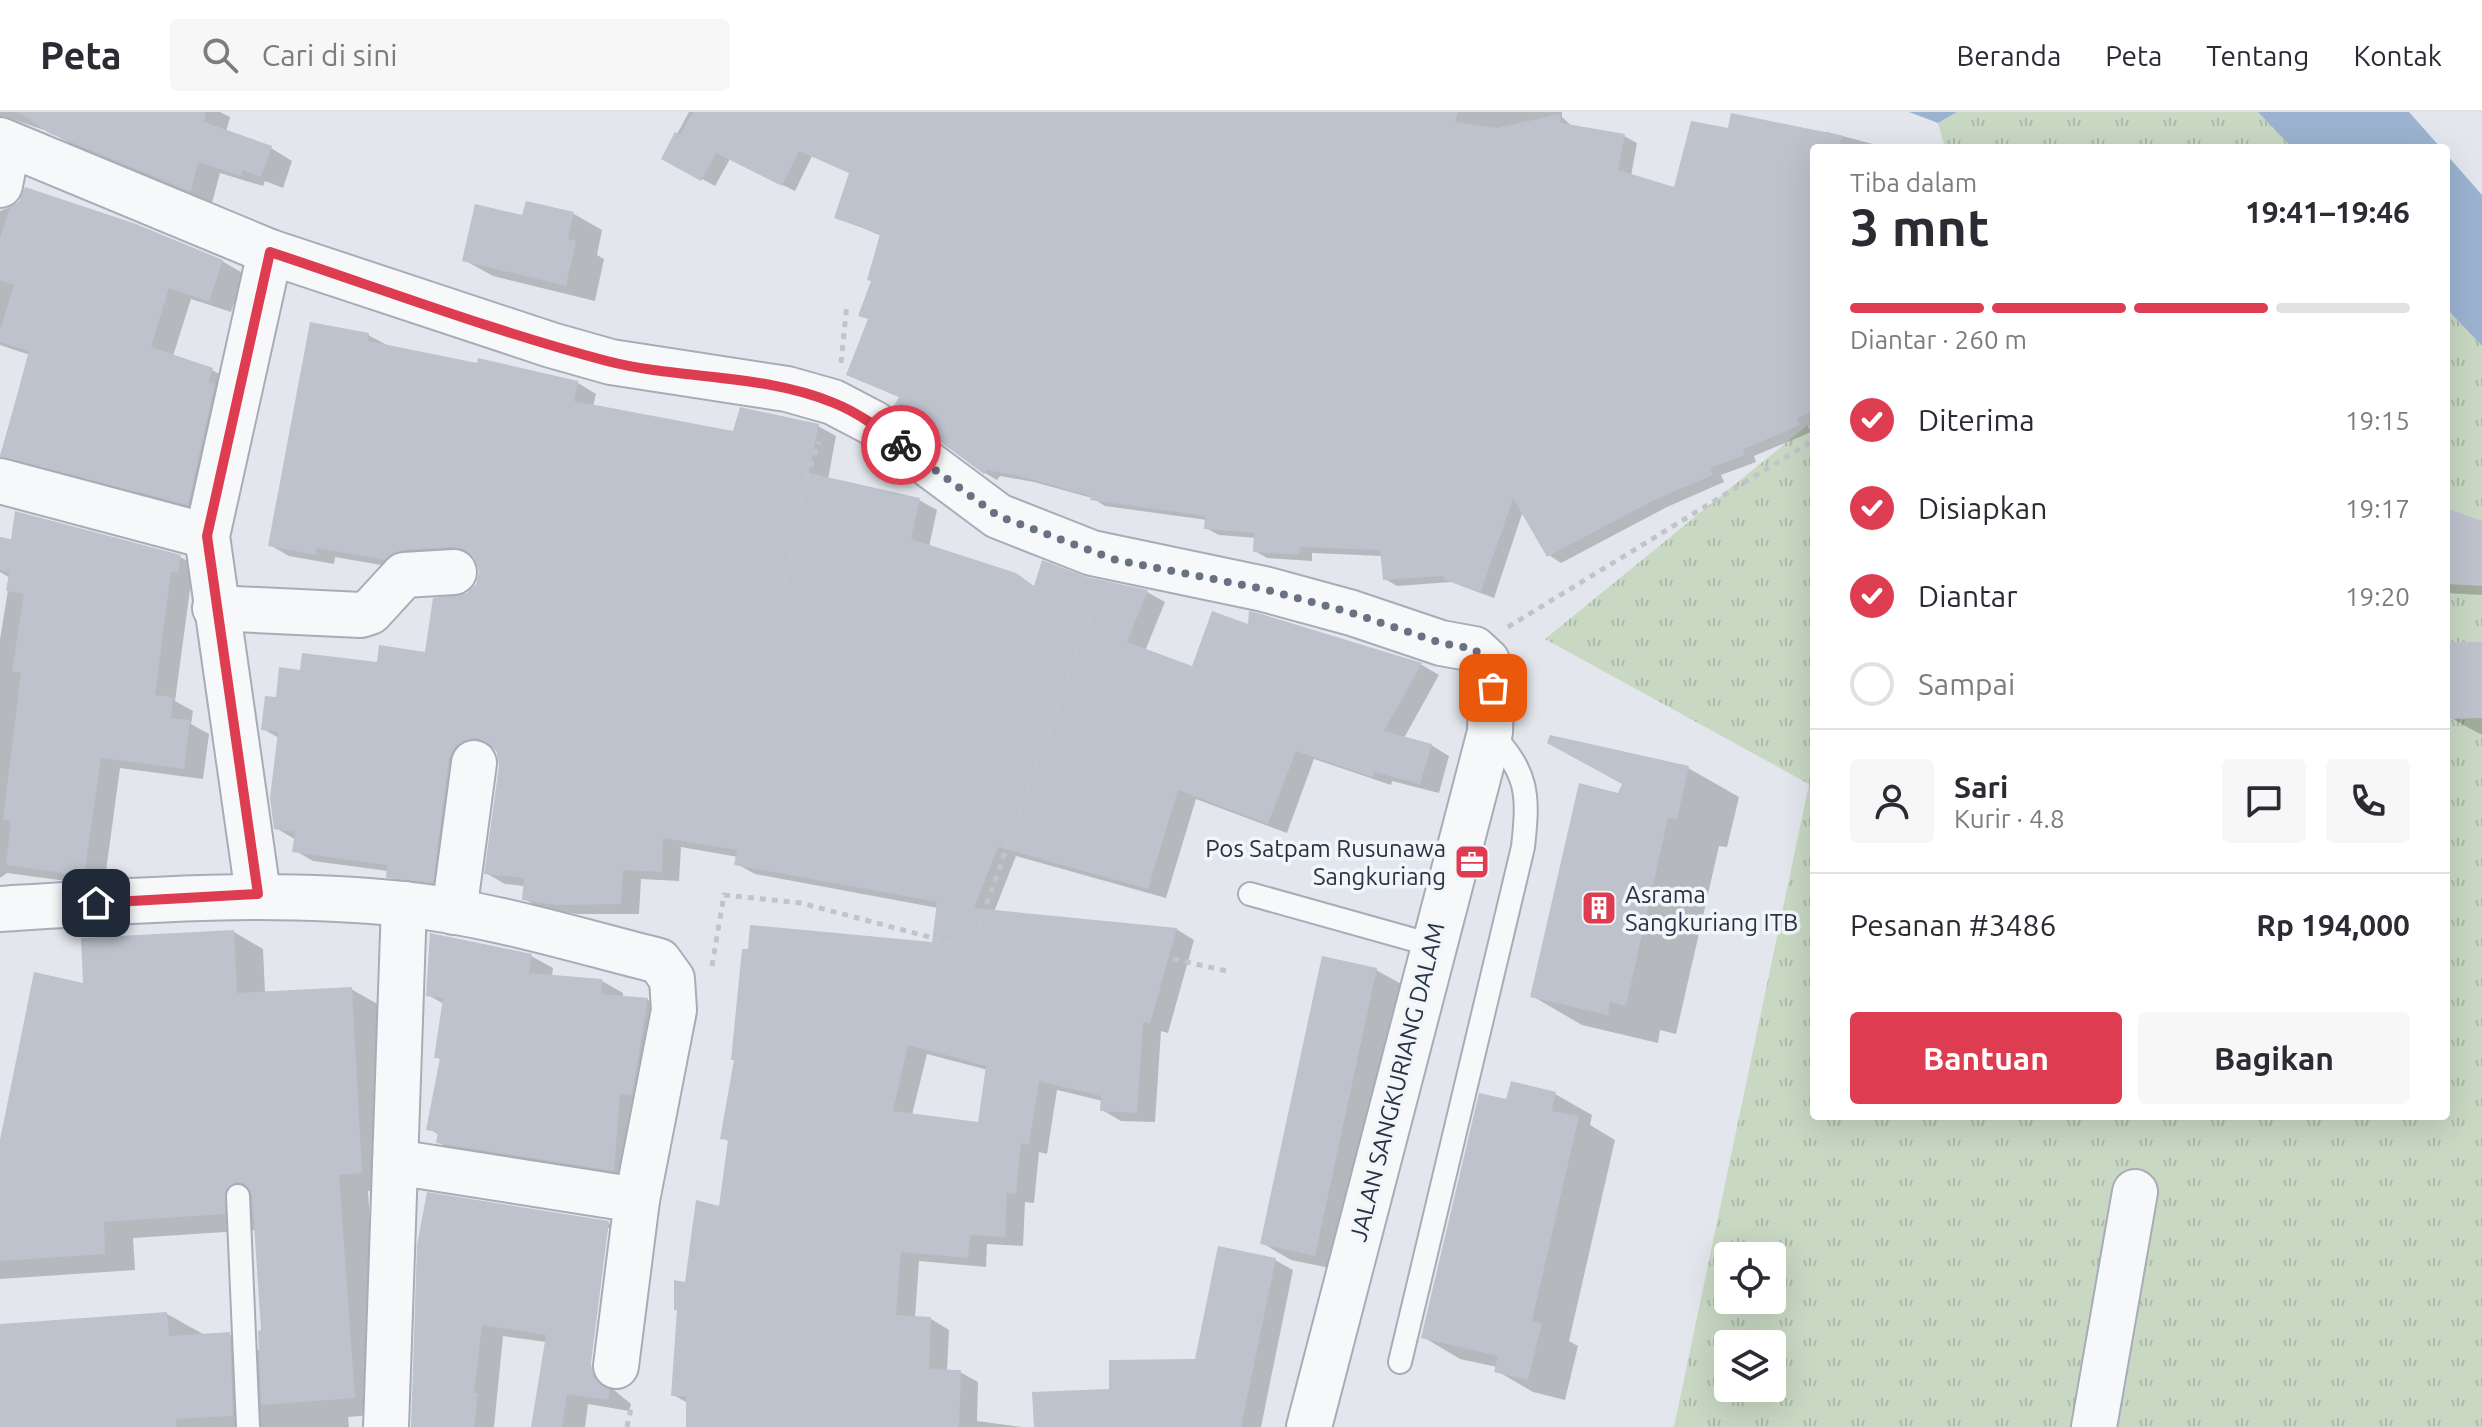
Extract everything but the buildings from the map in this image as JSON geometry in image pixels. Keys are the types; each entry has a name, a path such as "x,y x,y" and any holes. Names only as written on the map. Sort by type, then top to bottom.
{"street":[{"path":"3,156 270,252 596,358 787,389 833,402 873,423 998,516 1116,560"},
{"path":"258,894 207,536 270,252"},
{"path":"0,481 207,536"},
{"name":"JALAN SANGKURIANG DALAM","path":"1116,560 1264,589 1352,613 1441,643 1474,649 1487,661 1492,674 1490,732 1432,945 1309,1427"},
{"path":"215,608 361,615 370,612 404,575 454,572"},
{"path":"454,912 474,763"},
{"path":"0,909 258,894 404,904 454,912 659,961 672,979 674,1010 637,1200 624,1382"},
{"path":"386,1427 404,904"},
{"path":"395,1162 637,1200"},
{"path":"2094,1427 2135,1192"}],"lane":[{"path":"1400,1362 1523,847 1528,806 1523,776 1490,732"},
{"path":"1250,894 1432,945"},
{"path":"238,1196 248,1427"}],"path":[{"path":"786,584 804,485 833,402 845,342 847,304"},
{"path":"1527,615 1810,442"},
{"path":"971,948 1085,628 1116,560"},
{"path":"712,970 724,895 801,903 971,948 1062,953 1121,947 1231,972"},
{"path":"624,1382 627,1427"}],"green space":[{"path":"1957,112 2258,112 2288,144 1944,144 1938,123"},
{"path":"2450,312 2482,346 2482,1427 1674,1427 1809,784 1545,639 1810,423 1810,1120 2450,1120"}],"water":[{"path":"1909,112 1957,112 1938,123"},
{"path":"2258,112 2409,112 2437,144 2288,144"},
{"path":"2450,159 2482,195 2482,346 2450,312"}],"way so far":[{"path":"901,445 998,516 1092,553 1264,589 1395,626 1441,643 1474,649 1487,661 1493,688"}],"place":[{"name":"Pos Satpam Rusunawa Sangkuriang","path":"1472,862"},
{"name":"Asrama Sangkuriang ITB","path":"1599,908"}],"route":[{"path":"96,903 258,894 207,536 270,252 611,362 787,389 833,402 873,423 901,445"}]}
